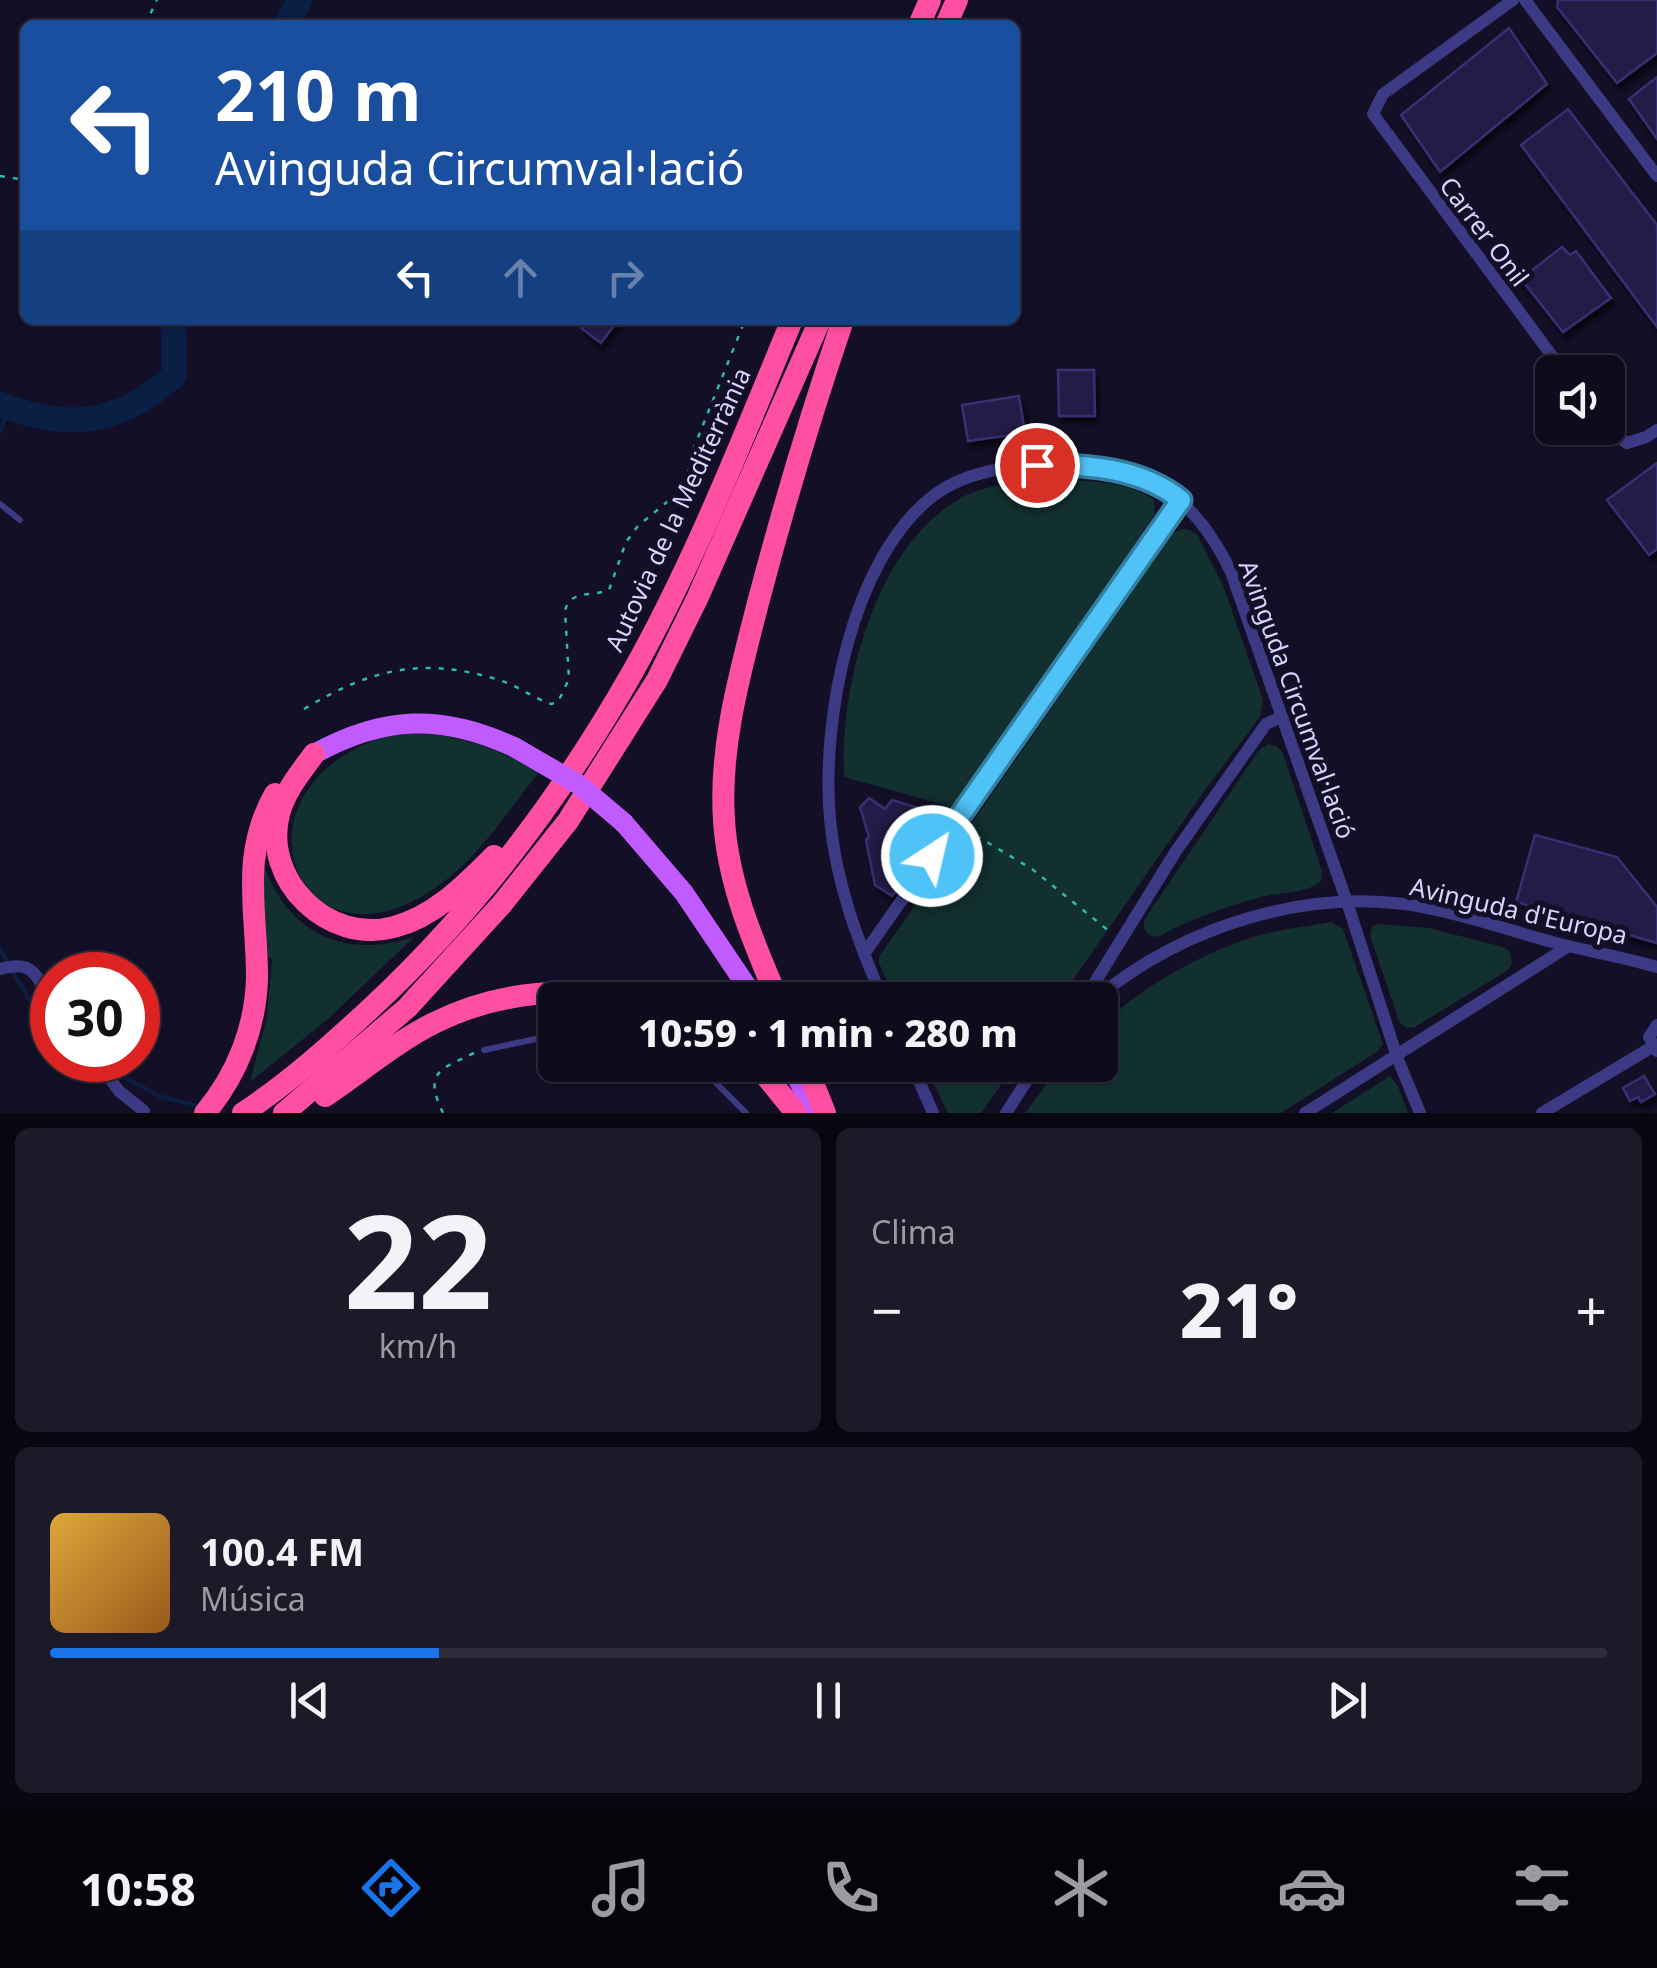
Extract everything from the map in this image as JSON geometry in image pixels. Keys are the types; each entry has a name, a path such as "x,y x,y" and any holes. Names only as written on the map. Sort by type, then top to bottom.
{"highway":[{"name":"Autovia de la Mediterrània","path":"243,1113 320,1056 409,972 510,858 544,810 595,736 634,669 694,550 790,325"},
{"name":"Autovia de la Mediterrània","path":"284,1113 407,1008 502,904 568,821 657,680 818,325"},
{"path":"770,982 748,932 732,876 724,820 724,771 737,688 764,580 807,427 841,325"},
{"path":"314,754 288,790 278,816 279,858 286,878 312,910 356,928 378,930 425,914 452,896 519,827 544,810"},
{"path":"205,1113 230,1080 254,1013 257,979 252,866 264,814 294,767 314,754"},
{"path":"296,1113 432,1024 500,998 538,994"},
{"path":"771,1082 796,1113"},
{"path":"813,1082 825,1113"}],"main road":[{"path":"314,754 350,734 402,723 465,730 514,747 578,784 624,823 684,893 744,982"},
{"path":"799,1082 814,1113"}],"street":[{"name":"Carrer Onil","path":"1514,0 1382,94 1373,114 1551,355"},
{"path":"1525,0 1657,176"},
{"path":"1625,440 1646,438 1657,430"},
{"name":"Avinguda Circumval·lació","path":"876,982 849,918 830,816 834,716 843,664 858,614 895,536 915,512 951,484 1037,465 1079,465 1118,472 1165,487 1215,540 1230,572 1347,902 1397,1057 1420,1113"},
{"path":"864,954 1181,500"},
{"path":"1094,982 1119,939 1255,739 1266,724 1281,717"},
{"name":"Avinguda d'Europa","path":"1118,982 1140,966 1220,927 1258,915 1347,902 1424,907 1657,967"},
{"path":"1305,1113 1568,946"},
{"path":"0,969 19,963 30,969"},
{"path":"1542,1113 1654,1049 1650,1033 1657,1024"},
{"path":"112,1082 144,1111"},
{"path":"920,1082 934,1113"},
{"path":"1006,1113 1027,1082"}],"lane":[{"path":"0,504 20,520"},
{"path":"484,1050 538,1039"},
{"path":"715,1082 746,1113"}],"path":[{"path":"304,709 360,678 426,666 505,682 542,701 558,702 569,679 567,601 574,596 609,590 626,542 638,526 679,492 743,325"},
{"path":"955,824 1032,869 1119,939"},
{"path":"443,1113 432,1088 438,1074 484,1050"}],"green space":[{"path":"1051,479 1105,483 1143,493 1154,500 1155,514 955,808 844,777 844,740 857,661 885,583 906,549 931,520 971,493 1005,484"},
{"path":"1181,529 1197,535 1223,585 1263,700 1260,717 1071,982 888,982 879,957 1173,533"},
{"path":"402,732 473,743 539,772 480,847 438,886 387,911 345,912 313,895 295,864 293,827 308,789 344,756"},
{"path":"1268,744 1282,751 1322,871 1321,881 1301,890 1221,909 1158,937 1149,935 1144,920 1259,750"},
{"path":"263,863 287,907 321,935 364,945 414,937 328,1019 250,1082 267,1017 272,959 263,954"},
{"path":"1331,922 1343,929 1383,1044 1378,1051 1281,1113 1025,1113 1048,1082 1118,1082 1118,1011 1134,998 1207,955 1278,931"},
{"path":"1377,924 1429,928 1503,947 1510,952 1512,963 1508,970 1415,1027 1407,1028 1400,1023 1370,936"},
{"path":"1390,1076 1408,1113 1332,1113"},
{"path":"933,1082 1003,1082 981,1113 948,1113"}],"building":[{"path":"1558,0 1657,0 1657,53 1617,83 1557,7"},
{"path":"1509,28 1547,84 1440,172 1401,115"},
{"path":"1657,77 1657,139 1629,99"},
{"path":"1568,109 1657,225 1657,327 1521,145"},
{"path":"1562,247 1570,255 1576,251 1611,298 1563,332 1521,279"},
{"path":"583,325 614,325 601,343 581,328"},
{"path":"1058,370 1094,370 1095,416 1059,416"},
{"path":"1019,396 1025,433 968,441 962,405"},
{"path":"1657,463 1657,549 1649,555 1607,500"},
{"path":"869,798 885,809 892,800 948,817 892,896 875,885 866,840 869,837 860,807"},
{"path":"1535,835 1617,857 1657,907 1657,943 1516,902"},
{"path":"1644,1076 1655,1094 1641,1102 1638,1097 1630,1101 1623,1088"}],"waterway":[{"path":"289,20 300,0"},
{"path":"0,404 25,413 70,420 92,419 133,405 174,376 174,325"},
{"path":"0,432 9,408"},
{"path":"0,949 7,962"},
{"path":"12,970 30,1001"},
{"path":"133,1082 159,1096 201,1107"}],"route":[{"path":"932,856 1181,500 1145,478 1094,466 1037,465"}]}
